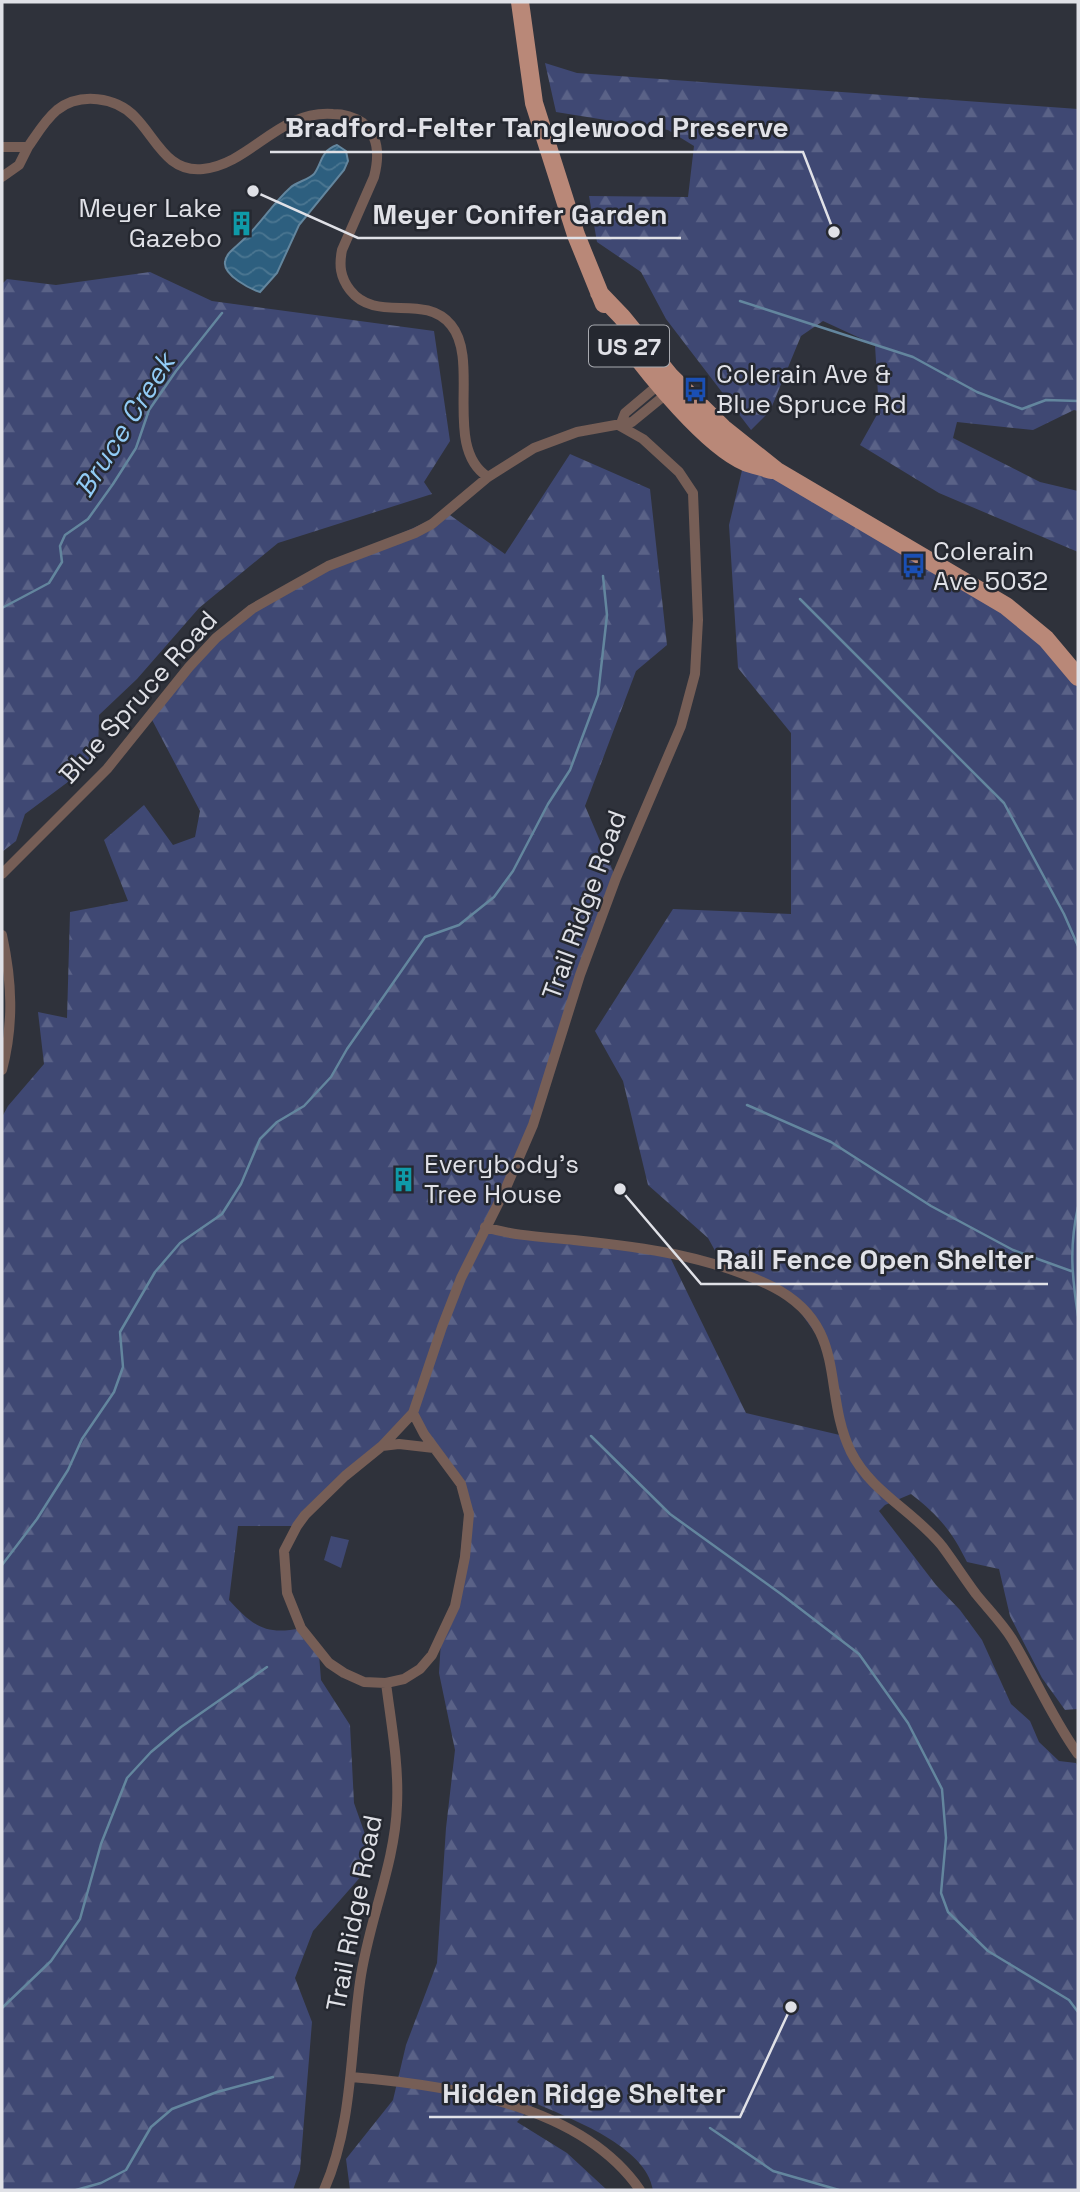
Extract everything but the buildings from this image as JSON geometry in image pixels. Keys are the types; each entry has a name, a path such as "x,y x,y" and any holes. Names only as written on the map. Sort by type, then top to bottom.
{"main road":[{"name":"US 27","path":"520,2 534,103 576,235 599,293 622,317 668,385 715,441 734,455 744,461 777,471 1006,606 1046,639 1078,677"}],"street":[{"path":"2,177 19,165 28,147 55,111 85,99 108,101 125,109 139,122 161,152 178,164 203,169 222,164 302,117 330,113 361,121 373,135 377,166 342,250 342,277 355,297 365,304 386,309 408,307 425,310 443,317 454,328 460,349 469,452 481,472 488,477"},
{"path":"2,147 28,147"},
{"path":"620,426 625,414 668,385"},
{"name":"Blue Spruce Road","path":"2,874 107,769 189,667 230,626 252,610 328,566 432,524 488,477 534,448 555,439 608,425 620,426 632,422 645,413 668,385"},
{"path":"643,439 645,413"},
{"name":"Trail Ridge Road","path":"324,2190 342,2133 351,2077 362,1964 390,1852 397,1805 395,1754 386,1683 352,1678 319,1654 293,1611 285,1579 284,1560 290,1538 305,1515 345,1476 382,1446 414,1413 461,1278 522,1155 580,975 615,878 681,726 692,687 698,647 695,502 693,493 679,472 643,439 620,426"},
{"path":"2,935 11,983 12,1006 2,1070"},
{"path":"485,1227 514,1235 667,1251 724,1267 775,1288 803,1309 814,1322 828,1351 845,1437 857,1462 875,1485 929,1530 1012,1639 1055,1719 1078,1754"},
{"path":"386,1683 404,1679 420,1669 432,1656 455,1606 469,1528 461,1484 434,1448 414,1413"},
{"path":"382,1446 399,1444 434,1448"},
{"path":"351,2077 429,2086 489,2099 534,2114 575,2132 598,2146 619,2164 640,2190"}],"green space":[{"path":"545,63 577,73 1078,109 1078,411 1074,410 1033,430 957,422 953,438 1040,482 1078,491 1078,552 939,493 860,445 879,411 875,345 823,321 801,336 770,411 751,430 666,319 641,272 597,242 589,196 688,197 694,146 668,130 556,112"},
{"path":"150,272 212,301 434,331 450,441 424,482 432,494 278,543 199,608 137,679 99,715 98,755 80,773 25,814 16,841 2,852 2,284 7,279 56,285"},
{"path":"570,454 650,489 667,645 636,671 585,806 616,878 545,1087 485,1227 667,1251 746,1413 844,1436 828,1351 791,1299 724,1267 708,1238 648,1185 623,1081 595,1031 673,909 791,914 791,733 738,668 729,525 744,462 1006,606 1078,677 1078,1709 1065,1710 1042,1678 1010,1616 999,1569 967,1562 944,1524 911,1494 885,1505 879,1511 982,1640 1011,1704 1030,1721 1039,1742 1059,1761 1076,1763 1078,1767 1078,2190 653,2190 647,2174 637,2160 622,2147 586,2126 535,2103 517,2122 567,2153 607,2190 350,2190 346,2159 393,2100 406,2045 437,1963 446,1828 455,1750 439,1673 441,1640 455,1606 466,1501 413,1414 297,1526 238,1526 229,1600 260,1626 278,1631 301,1628 319,1654 321,1680 350,1725 354,1803 366,1837 363,1874 313,1931 295,1978 312,2022 300,2170 293,2190 2,2190 2,1117 8,1106 44,1064 38,1012 67,1018 70,912 128,901 104,840 144,805 173,845 195,837 200,811 150,716 230,626 357,553 447,513 505,554"},
{"path":"331,1536 349,1540 341,1568 324,1560"}],"water":[{"path":"337,145 346,151 348,161 344,170 299,225 277,273 260,292 238,281 226,267 229,253 290,188 314,174 324,154"}],"waterway":[{"path":"740,301 913,357 977,392 1022,409 1046,400 1078,401"},
{"name":"Bruce Creek","path":"2,608 49,583 62,562 60,546 65,535 88,519 113,484 136,448 149,410 222,313"},
{"path":"2,1565 37,1519 68,1470 82,1439 114,1392 123,1367 120,1332 155,1272 180,1243 222,1214 241,1184 260,1139 277,1122 304,1106 331,1077 347,1049 425,937 459,925 494,897 513,871 548,804 570,770 598,695 607,615 603,576"},
{"path":"800,599 1004,803 1064,914 1078,946"},
{"path":"747,1105 831,1142 931,1206 1013,1250 1071,1271"},
{"path":"1078,1207 1072,1262 1078,1316"},
{"path":"591,1436 670,1514 859,1654 908,1723 942,1789 946,1838 941,1893 948,1912 988,1951 1069,2000 1078,2012"},
{"path":"2,2008 51,1961 80,1919 101,1844 127,1778 151,1752 181,1727 267,1667"},
{"path":"76,2190 101,2183 126,2170 151,2127 172,2109 217,2092 273,2077"},
{"path":"710,2128 773,2171 839,2190"}],"place":[{"name":"Meyer Conifer Garden","path":"253,191"},
{"name":"Meyer Lake Gazebo","path":"242,223"},
{"name":"Bradford-Felter Tanglewood Preserve","path":"834,232"},
{"name":"Colerain Ave & Blue Spruce Rd","path":"696,389"},
{"name":"Colerain Ave 5032","path":"913,566"},
{"name":"Everybody's Tree House","path":"404,1179"},
{"name":"Rail Fence Open Shelter","path":"620,1189"},
{"name":"Hidden Ridge Shelter","path":"791,2007"}]}
